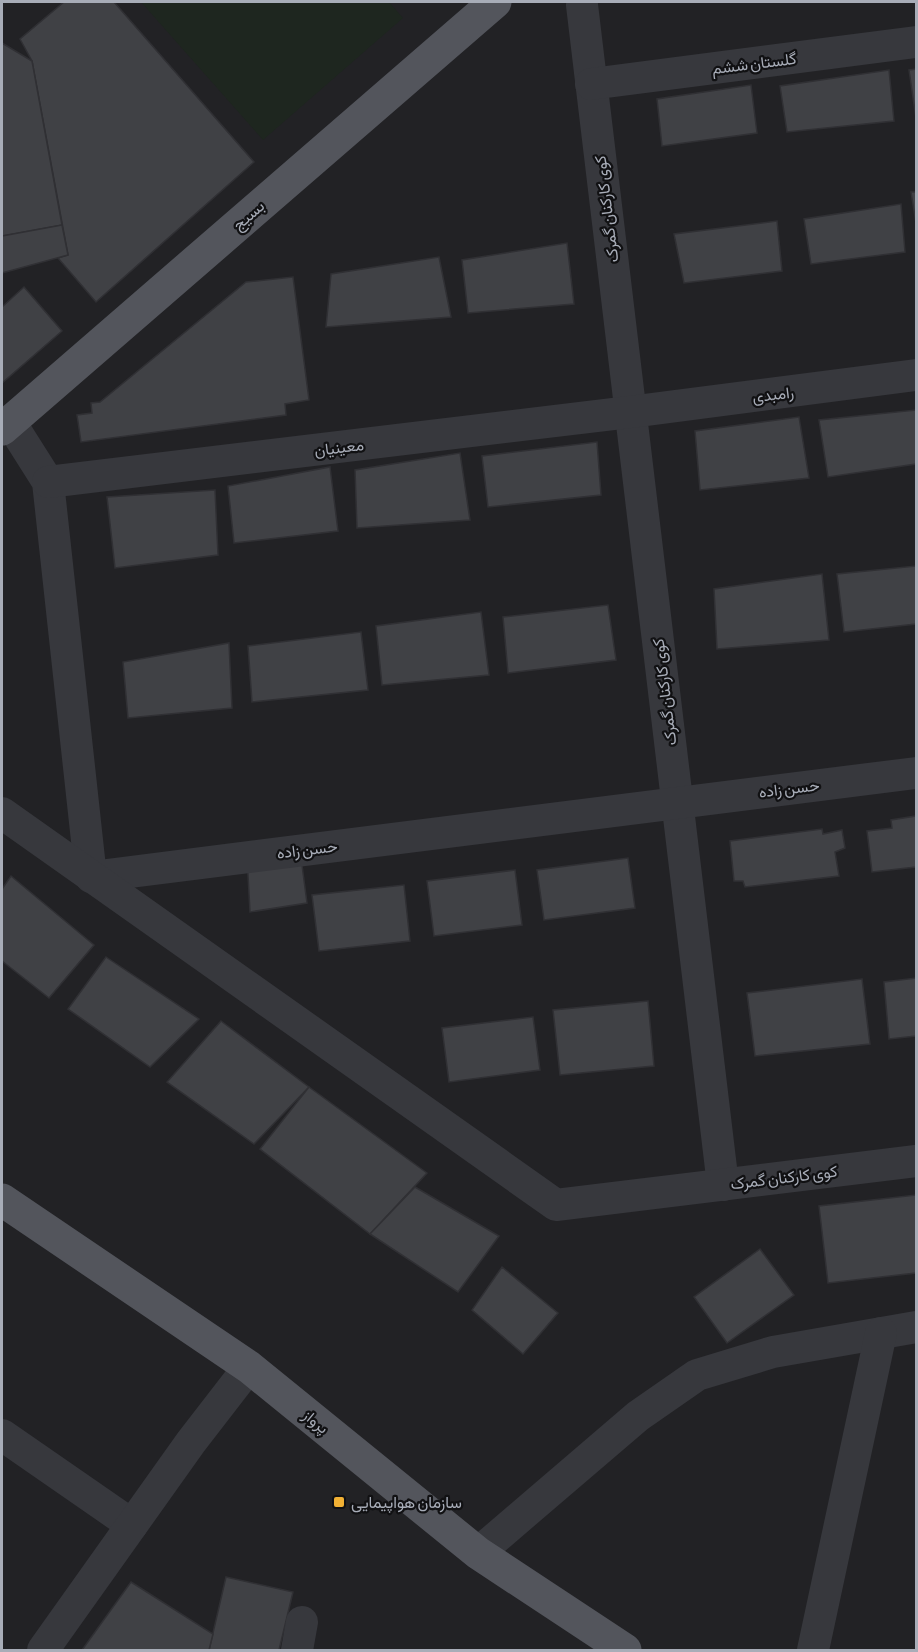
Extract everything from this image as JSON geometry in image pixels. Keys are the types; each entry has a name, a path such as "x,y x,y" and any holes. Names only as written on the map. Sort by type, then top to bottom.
{"main road":[{"name":"بسیج","path":"6,425 495,2"},
{"name":"پرواز","path":"2,1200 249,1367 478,1553 625,1650"}],"street":[{"name":"کوی کارکنان گمرک","path":"582,5 723,1185 916,1161"},
{"name":"گلستان ششم","path":"591,84 916,42"},
{"name":"رامبدی","path":"630,412 916,375"},
{"name":"معینیان","path":"48,482 630,412"},
{"path":"6,425 48,482 91,877"},
{"name":"حسن زاده","path":"91,877 916,773"},
{"path":"2,813 556,1205 723,1185"},
{"path":"478,1553 638,1416 697,1375 772,1352 916,1327"},
{"path":"813,1650 881,1333"},
{"path":"43,1650 191,1442 249,1367"},
{"path":"2,1435 132,1525"}],"shaded area":[{"path":"2,2 916,2 916,1650 2,1650"},
{"path":"141,2 389,2 403,18 263,140"}],"building":[{"path":"64,2 114,2 254,162 96,302 58,258 68,255 32,61 20,39"},
{"path":"2,43 32,61 62,225 2,236"},
{"path":"916,69 916,118 909,70"},
{"path":"889,70 894,121 787,132 780,86"},
{"path":"751,85 757,133 662,146 657,99"},
{"path":"911,192 916,192 916,223"},
{"path":"901,204 905,252 811,264 804,219"},
{"path":"777,221 782,271 684,283 674,234"},
{"path":"62,225 68,255 2,273 2,236"},
{"path":"567,243 574,304 468,313 462,260"},
{"path":"439,257 451,317 326,327 331,274"},
{"path":"293,277 309,400 285,404 286,415 81,442 77,415 92,413 91,403 100,402 246,282"},
{"path":"24,287 62,331 2,383 2,307"},
{"path":"916,410 916,464 828,477 819,420"},
{"path":"799,417 809,478 700,490 695,431"},
{"path":"597,442 601,495 488,507 482,456"},
{"path":"460,453 470,520 357,528 355,470"},
{"path":"330,467 338,531 234,543 228,486"},
{"path":"215,490 218,555 115,568 107,497"},
{"path":"916,566 916,624 844,632 837,574"},
{"path":"822,574 829,640 717,649 714,589"},
{"path":"608,605 616,660 508,673 503,617"},
{"path":"481,612 489,675 382,685 376,626"},
{"path":"361,632 368,690 252,702 248,646"},
{"path":"229,643 232,708 128,718 123,662"},
{"path":"916,816 916,867 872,872 867,831 892,828 891,820"},
{"path":"822,829 823,834 842,830 845,848 835,852 839,876 745,887 743,881 734,881 730,841"},
{"path":"300,850 307,903 250,912 247,857"},
{"path":"628,858 635,908 544,920 537,870"},
{"path":"515,870 522,925 434,936 427,881"},
{"path":"11,876 94,945 49,998 2,961 2,889"},
{"path":"404,885 410,941 319,951 312,895"},
{"path":"106,957 199,1019 150,1067 68,1009"},
{"path":"916,978 916,1036 889,1039 884,982"},
{"path":"862,979 870,1044 755,1056 747,993"},
{"path":"648,1001 654,1066 560,1075 553,1010"},
{"path":"533,1017 540,1070 449,1082 442,1028"},
{"path":"221,1021 309,1087 254,1144 167,1082"},
{"path":"309,1087 427,1173 370,1234 260,1149"},
{"path":"415,1187 499,1236 458,1292 370,1234"},
{"path":"916,1195 916,1273 828,1283 819,1206"},
{"path":"760,1249 794,1295 727,1343 694,1297"},
{"path":"502,1267 558,1313 523,1354 472,1310"},
{"path":"226,1577 293,1592 279,1650 209,1650"},
{"path":"131,1582 213,1634 209,1650 82,1650"}],"place":[{"name":"سازمان هواپیمایی","path":"339,1502"}]}
